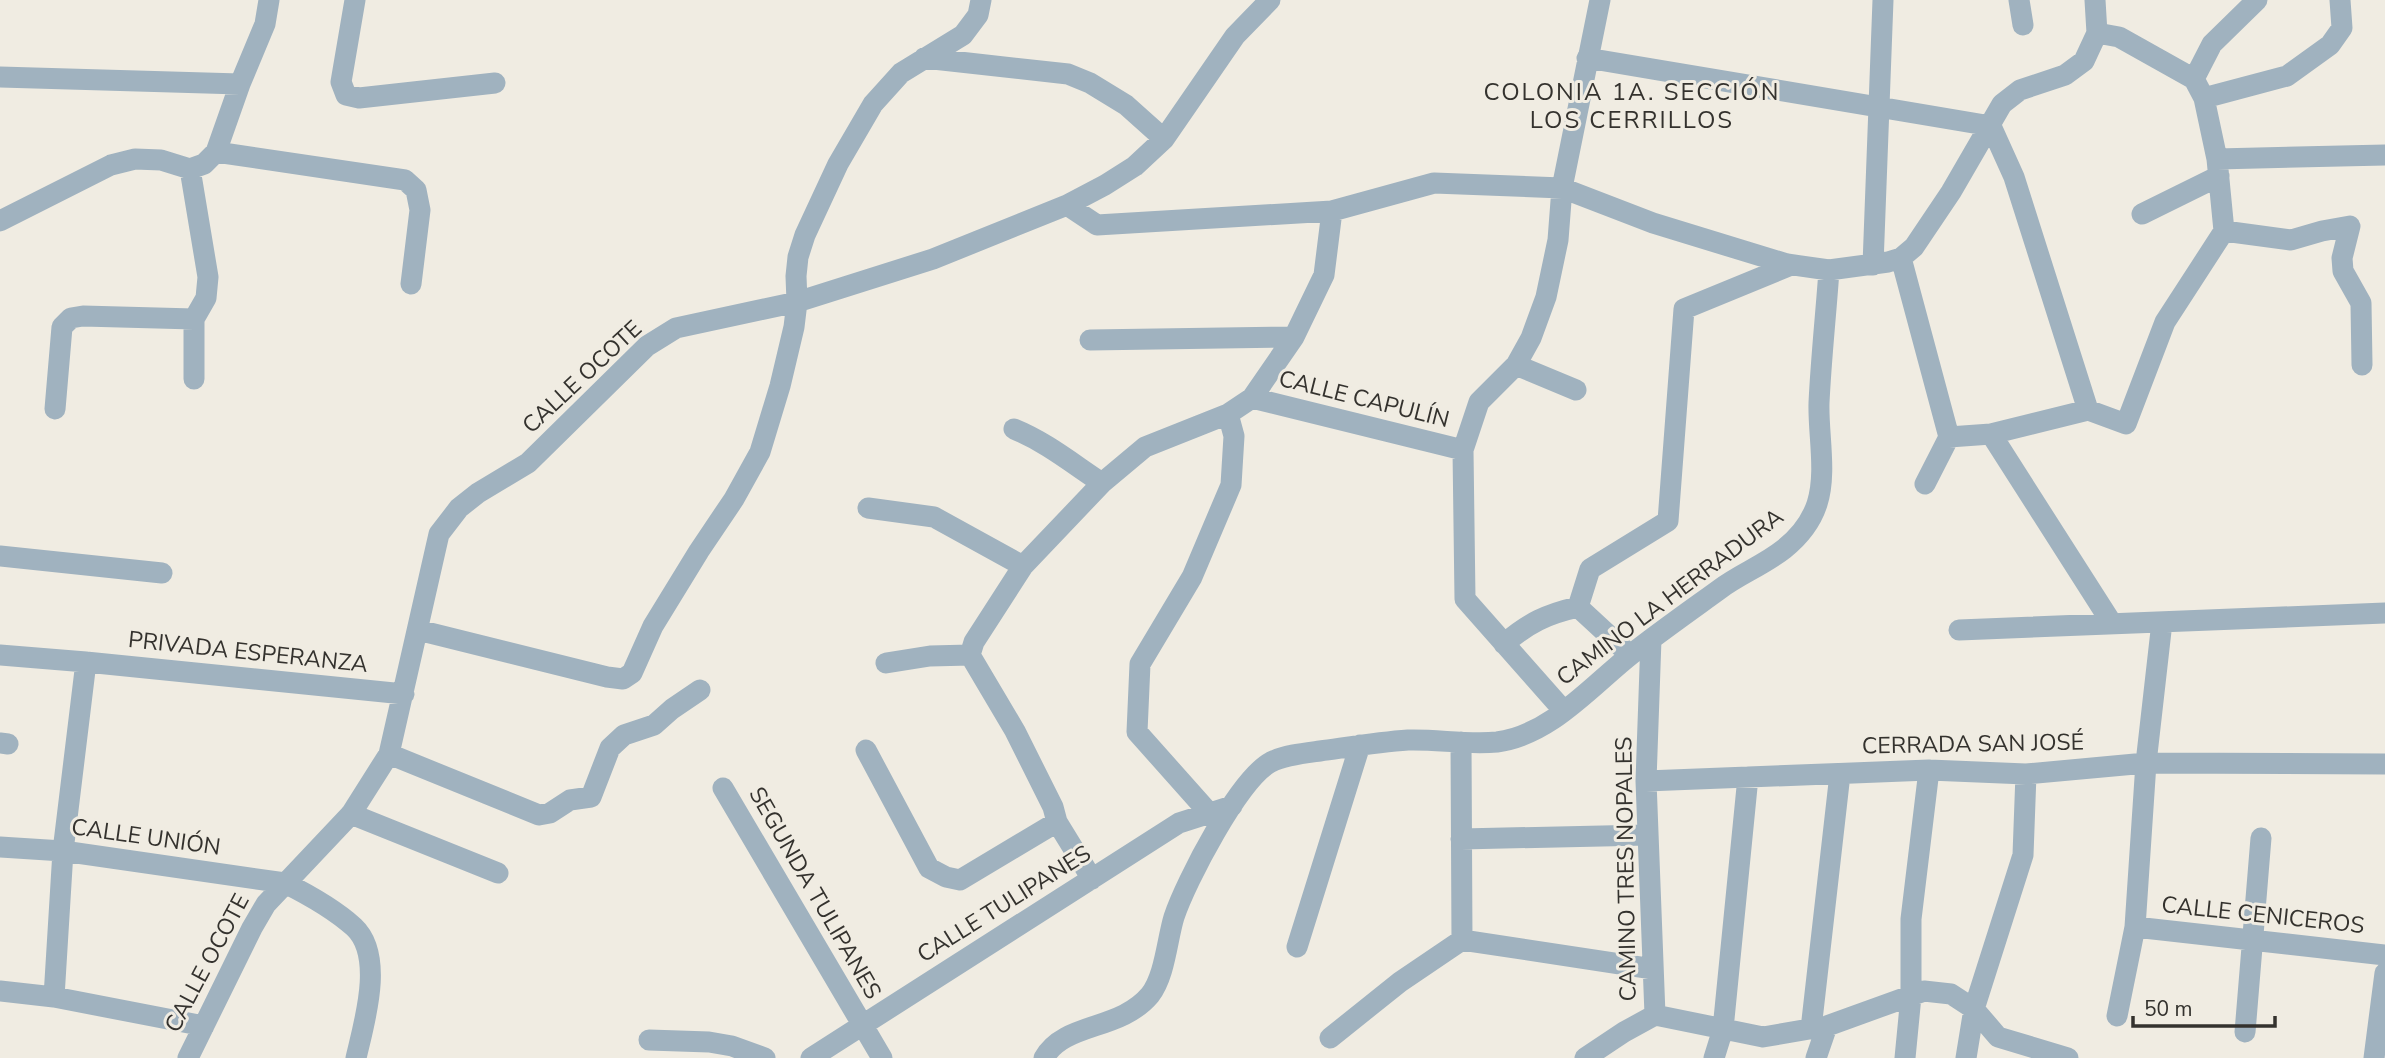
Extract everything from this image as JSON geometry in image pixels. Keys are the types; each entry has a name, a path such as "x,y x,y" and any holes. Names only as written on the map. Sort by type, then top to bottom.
{"street":[{"path":"0,221 111,165 135,159 161,160 190,169 204,164 216,152 265,24 270,0"},
{"path":"355,0 341,82 346,96 359,97 495,83"},
{"path":"418,630 607,677 623,679 632,673 653,626 734,499 760,452 780,386 797,302 797,267 805,235 838,164 873,104 901,73 963,35 978,15 981,0"},
{"name":"CALLE OCOTE","path":"188,1058 266,904 351,814 389,754 439,534 459,508 478,493 528,463 646,346 676,328 797,302 933,259 1067,205 1105,185 1135,166 1164,139 1235,36 1270,0"},
{"path":"1563,710 1465,599 1463,450 1479,402 1516,365 1531,338 1546,297 1558,240 1562,188 1600,0"},
{"path":"1883,0 1880,107 1887,262 1949,437 1925,484"},
{"path":"2019,0 2023,25"},
{"path":"1067,205 1097,225 1332,211 1434,183 1562,188 1653,223 1791,265 1829,270 1887,262 1914,247 1951,192 2002,104 2020,90 2064,75 2084,61 2097,33 2095,0"},
{"path":"1949,437 1991,433 2088,410 2126,424 2165,322 2224,231 2218,168 2199,88 2212,44 2257,0"},
{"path":"2097,33 2119,37 2199,88 2287,76 2330,45 2342,28 2340,0"},
{"path":"924,58 1068,74 1090,83 1126,106 1164,139"},
{"path":"1587,58 1991,126"},
{"path":"0,77 240,84"},
{"path":"1991,126 2014,177 2088,410"},
{"path":"216,152 404,180 416,190 420,209 411,284"},
{"path":"2142,214 2218,168 2385,155"},
{"path":"190,169 208,277 205,298 194,318 194,379"},
{"path":"1092,879 1057,822 1053,807 1015,731 970,655 974,642 1023,566 1102,483 1144,447 1228,414 1252,398 1294,337 1324,275 1332,211"},
{"path":"2224,231 2291,240 2350,226 2342,258 2343,271 2361,303 2362,365"},
{"path":"1578,607 1590,569 1668,521 1684,309 1791,265"},
{"name":"CAMINO LA HERRADURA","path":"1044,1058 1071,1034 1101,1026 1134,1012 1153,992 1165,958 1174,916 1198,863 1232,806 1252,779 1270,762 1300,754 1360,745 1409,740 1498,742 1532,733 1651,639 1725,585 1783,550 1805,529 1818,502 1822,458 1819,405 1829,270"},
{"path":"55,409 62,327 71,318 194,318"},
{"path":"1090,340 1294,337"},
{"path":"1516,365 1576,390"},
{"name":"CALLE CAPULÍN","path":"1252,398 1463,450"},
{"path":"1210,814 1137,732 1139,678 1140,664 1192,577 1231,485 1234,436 1228,414"},
{"path":"1014,429 1039,439 1056,454 1102,483"},
{"path":"1991,433 2111,622"},
{"path":"867,508 934,517 1023,566"},
{"path":"0,556 162,573"},
{"path":"1504,644 1548,614 1578,607"},
{"path":"1578,607 1630,655"},
{"path":"1959,630 2111,622 2385,614"},
{"path":"2117,1016 2135,927 2146,763 2162,622"},
{"name":"CAMINO TRES NOPALES","path":"1586,1058 1624,1031 1655,1015 1647,835 1651,639"},
{"name":"PRIVADA ESPERANZA","path":"0,655 404,694"},
{"path":"886,663 930,656 970,655"},
{"path":"54,997 63,851 86,662"},
{"path":"389,754 539,816 550,813 570,800 591,797 610,748 624,735 654,726 672,709 700,691"},
{"path":"1461,742 1462,940"},
{"path":"1297,947 1360,745"},
{"path":"866,750 929,868 946,877 960,880 1057,822"},
{"name":"CERRADA SAN JOSÉ","path":"1647,781 1929,770 2026,774 2146,763 2385,764"},
{"path":"1905,1058 1911,996 1910,919 1929,770"},
{"path":"1816,1058 1840,774"},
{"path":"1966,1058 1974,1009 2023,855 2026,774"},
{"path":"1714,1058 1723,1029 1748,777"},
{"name":"SEGUNDA TULIPANES","path":"723,788 882,1058"},
{"name":"CALLE TULIPANES","path":"811,1058 1180,823 1232,806"},
{"path":"351,814 498,873"},
{"path":"1461,839 1647,835"},
{"path":"2245,1032 2261,838"},
{"name":"CALLE UNIÓN","path":"0,847 63,851 285,883"},
{"path":"285,883 308,895 356,929 368,952 371,978 356,1058"},
{"name":"CALLE CENICEROS","path":"2135,927 2385,955"},
{"path":"1330,1038 1400,982 1462,940 1653,969"},
{"path":"2374,1058 2385,972"},
{"path":"1655,1015 1763,1037 1819,1028 1924,990 1951,994 1974,1009 1998,1037 2068,1058"},
{"path":"0,991 54,997 204,1026"},
{"path":"1617,1058 1624,1031"},
{"path":"649,1040 709,1042 732,1046 765,1058"}],"district":[{"name":"COLONIA 1A. SECCIÓN LOS CERRILLOS","path":"1632,106"}]}
